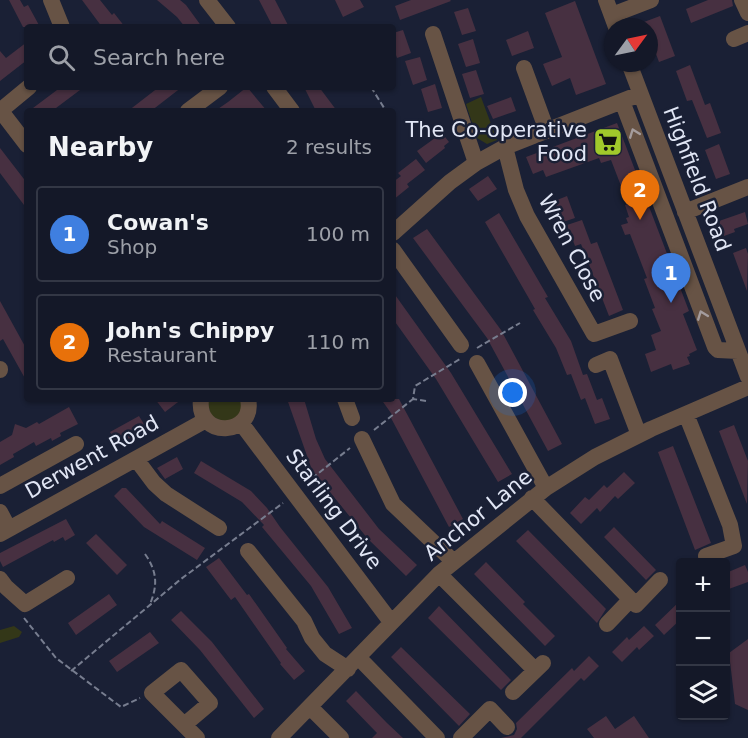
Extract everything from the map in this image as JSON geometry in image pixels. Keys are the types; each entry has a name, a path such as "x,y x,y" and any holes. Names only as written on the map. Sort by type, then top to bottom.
{"street":[{"path":"51,0 61,24"},
{"path":"207,0 226,24"},
{"path":"611,14 651,0"},
{"path":"742,0 748,13"},
{"path":"433,34 476,164"},
{"path":"524,68 547,130"},
{"name":"Highfield Road","path":"632,72 748,377"},
{"path":"24,141 0,111 25,90"},
{"path":"192,108 216,90"},
{"path":"276,90 290,108"},
{"path":"396,230 450,182 505,147 640,94"},
{"path":"622,101 715,347 718,350 738,351"},
{"name":"Wren Close","path":"505,147 516,190 527,216 594,334 630,321"},
{"path":"685,212 748,187"},
{"path":"396,254 461,345"},
{"path":"596,365 610,359 639,435"},
{"path":"477,363 546,488"},
{"name":"Anchor Lane","path":"279,738 439,574 532,498 595,457 748,387"},
{"path":"201,402 202,413 206,420 219,428 227,429 241,423 248,411 248,402"},
{"path":"346,402 352,418"},
{"path":"686,414 730,525 734,546 706,556"},
{"name":"Derwent Road","path":"5,532 206,420"},
{"name":"Starling Drive","path":"241,423 391,622"},
{"path":"362,439 393,504 454,562"},
{"path":"0,486 29,476 76,444"},
{"path":"136,459 154,483 166,494 219,528"},
{"path":"532,498 636,605 660,580"},
{"path":"0,512 5,532"},
{"path":"248,550 304,621 312,638 325,654 353,664 437,738"},
{"path":"439,574 539,667 513,692"},
{"path":"0,579 25,604 68,578"},
{"path":"607,624 630,600"},
{"path":"184,725 210,703 181,670 152,693 196,738"},
{"path":"310,707 341,738"},
{"path":"461,738 490,709 507,727"}],"path":[{"path":"373,90 384,108"},
{"path":"416,386 413,399 426,401"},
{"path":"71,671 181,579 295,495"},
{"path":"146,554 156,574 155,594 149,607"},
{"path":"17,612 56,658 122,707 152,693"}],"green space":[{"path":"481,97 497,140 487,144 477,138 466,104"},
{"path":"208,402 243,402 242,413 227,423 211,416"},
{"path":"14,626 22,632 19,637 0,643 0,630"}],"building":[{"path":"9,0 20,0 24,7 28,5 38,24 24,24 23,27"},
{"path":"82,0 100,0 123,24 100,24"},
{"path":"157,0 180,0 200,24 183,24"},
{"path":"259,0 275,0 287,24 271,24"},
{"path":"335,0 360,0 364,7 343,17"},
{"path":"411,0 451,1 400,20 395,6"},
{"path":"708,0 732,0 733,6 691,23 686,9"},
{"path":"575,1 606,84 576,95 570,78 552,86 543,64 562,57 545,13"},
{"path":"468,8 476,31 462,35 454,12"},
{"path":"660,16 675,56 659,62 658,18 655,18"},
{"path":"403,30 411,53 397,58 396,55 396,32"},
{"path":"528,31 534,48 512,56 506,40"},
{"path":"473,39 480,63 466,67 458,44"},
{"path":"24,44 24,62 0,81 0,51 6,58"},
{"path":"420,57 427,80 413,85 405,61"},
{"path":"690,65 705,105 710,103 721,133 707,138 692,100 687,101 676,71"},
{"path":"476,70 484,94 470,98 462,74"},
{"path":"435,84 442,108 428,112 421,89"},
{"path":"57,90 80,90 56,108 33,108"},
{"path":"155,90 178,90 155,108 132,108"},
{"path":"243,90 250,90 264,108 219,108"},
{"path":"306,90 321,90 335,108 314,108"},
{"path":"511,97 516,111 493,119 487,106"},
{"path":"617,123 689,311 683,314 697,350 687,357 690,364 673,370 671,364 651,372 645,354 656,350 651,335 661,331 644,279 647,278 630,234 625,235 621,225 628,223 626,218 629,217 625,205 628,204 611,160 601,163 599,158 546,177 543,170 533,174 526,157"},
{"path":"442,133 449,142 426,163 417,151"},
{"path":"719,144 730,174 716,179 705,150"},
{"path":"0,148 24,179 24,205 0,173"},
{"path":"416,159 425,170 407,184 409,187 396,198 396,180 401,176 398,173"},
{"path":"488,176 497,189 478,201 469,189"},
{"path":"567,196 575,218 560,223 552,202"},
{"path":"745,212 748,224 724,236 719,221"},
{"path":"499,213 548,297 545,298 571,341 583,375 587,374 597,400 602,398 610,419 595,424 585,398 581,400 571,374 567,375 556,348 485,222"},
{"path":"582,220 591,244 597,242 623,310 609,316 581,244 575,246 567,225"},
{"path":"427,229 501,330 562,444 548,451 487,338 413,238"},
{"path":"746,248 748,254 747,291 733,253"},
{"path":"396,296 451,373 512,474 498,482 436,379 396,323"},
{"path":"0,301 24,345 24,377 3,339 0,341"},
{"path":"396,399 399,399 463,519 449,527 391,418 393,416 383,402 396,402"},
{"path":"157,402 178,402 165,412"},
{"path":"288,402 305,402 316,439 325,459 379,529 417,565 406,576 368,539 312,470"},
{"path":"69,407 78,424 60,433 61,436 52,441 51,438 36,446 34,442 13,454 14,457 0,465 0,442 12,435 15,424 26,428 37,422 39,424"},
{"path":"139,416 147,429 117,445 110,432"},
{"path":"734,425 748,461 747,504 719,431"},
{"path":"673,446 711,543 695,550 658,452"},
{"path":"177,457 183,469 165,479 157,468"},
{"path":"201,461 251,491 267,508 328,587 352,628 339,634 311,586 262,527 264,525 242,502 194,473"},
{"path":"624,472 635,483 618,499 615,496 600,512 597,508 581,524 570,513 585,497 589,500 604,485 607,488"},
{"path":"122,488 126,488 160,524 162,521 205,548 197,560 144,527 114,496"},
{"path":"66,519 75,535 65,541 63,537 54,542 53,540 3,567 0,553"},
{"path":"614,527 656,570 646,580 604,537"},
{"path":"528,530 606,609 597,623 516,541"},
{"path":"96,534 127,565 117,575 86,543"},
{"path":"219,558 247,595 249,594 286,649 305,671 294,680 280,664 235,597 231,600 206,567"},
{"path":"486,562 555,636 545,646 474,574"},
{"path":"745,565 748,582 730,589 730,571"},
{"path":"109,594 117,605 76,635 68,623"},
{"path":"676,605 676,624 664,635 655,625"},
{"path":"439,606 511,680 501,690 428,618"},
{"path":"181,611 212,642 264,709 254,718 200,650 171,620"},
{"path":"644,626 654,636 639,650 637,647 622,662 612,652 627,637 629,640"},
{"path":"150,632 159,643 117,672 109,661"},
{"path":"748,639 748,710 735,704 730,652"},
{"path":"401,647 470,714 459,726 391,657"},
{"path":"589,656 599,666 584,681 581,678 521,738 501,738 514,735 517,729 516,723 572,668 574,671"},
{"path":"356,691 403,738 372,738 377,733 346,701"},
{"path":"606,716 615,729 634,716 649,738 594,738 587,729"}],"place":[{"name":"The Co-operative Food","path":"608,142"},
{"name":"John's Chippy","path":"640,220"},
{"name":"Cowan's","path":"671,303"}]}
